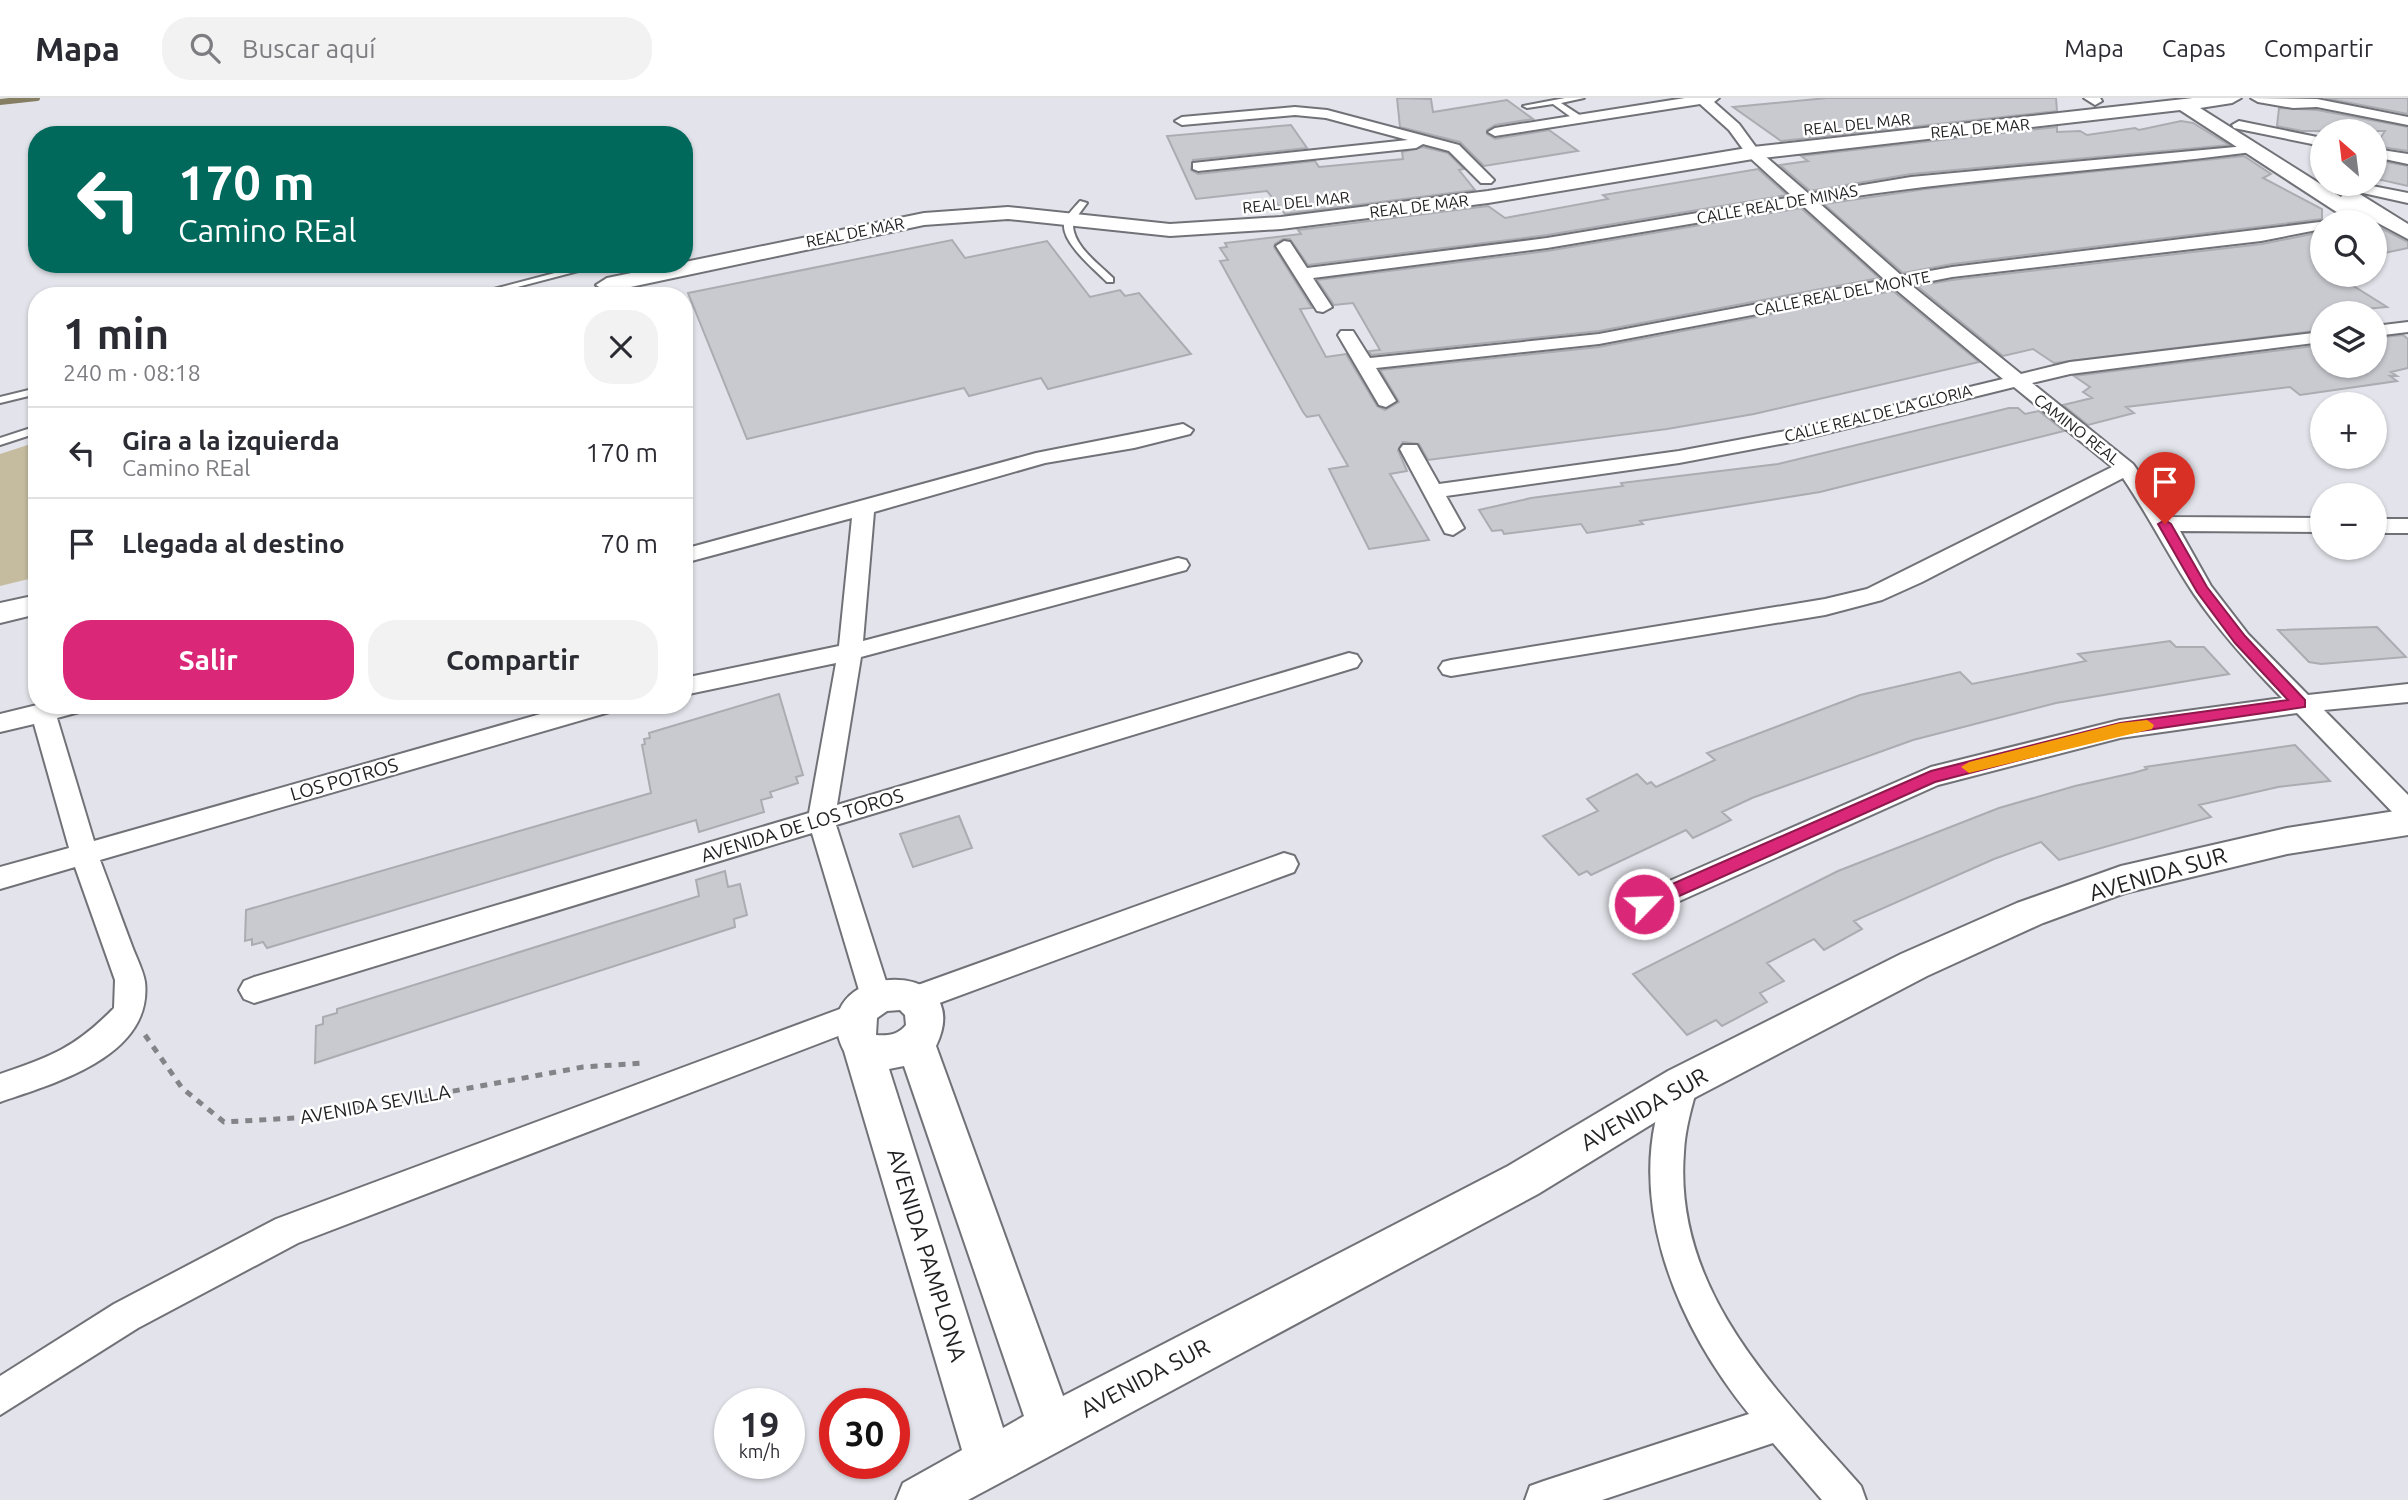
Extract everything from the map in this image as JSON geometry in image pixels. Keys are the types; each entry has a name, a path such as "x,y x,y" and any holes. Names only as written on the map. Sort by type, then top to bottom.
{"street":[{"name":"REAL DEL MAR","path":"693,248 967,195 1015,195 1184,212 1486,180 2093,99 2118,98"},
{"name":"REAL DE MAR","path":"693,267 924,219 1008,213 1170,230 1281,223 1488,197 1746,145 2192,104 2232,98"},
{"path":"2258,98 2293,104 2323,100 2408,121"},
{"path":"1495,132 1707,99"},
{"name":"CAMINO REAL","path":"1707,99 1734,127 1746,145 1803,199 2012,379 2126,468 2165,524 2202,589 2240,640 2408,812"},
{"path":"2192,104 2239,125 2310,171"},
{"path":"2192,104 2252,148 2348,210"},
{"path":"1182,121 1313,111 1459,151 1486,180"},
{"path":"2239,125 2310,140"},
{"path":"1198,166 1432,142"},
{"name":"CALLE REAL DE MINAS","path":"1303,274 1547,243 1911,182 2152,161 2252,148"},
{"path":"2387,155 2408,159"},
{"path":"2387,194 2408,198"},
{"path":"2349,196 2408,233"},
{"name":"CALLE REAL DEL MONTE","path":"1363,364 1599,339 1899,281 2010,264 2261,236 2310,226"},
{"path":"2387,236 2408,249"},
{"path":"1284,246 1323,307"},
{"name":"REAL DE MAR","path":"606,275 638,279 667,273"},
{"path":"2387,330 2408,327"},
{"path":"1347,335 1386,401"},
{"name":"CALLE REAL DE LA GLORIA","path":"1433,491 1679,457 1778,438 2012,379 2143,356 2310,338"},
{"path":"693,554 1043,457 1134,442 1183,430"},
{"path":"1410,449 1453,528"},
{"path":"1451,668 1825,607 1874,595 2126,468"},
{"path":"821,819 850,652 864,508"},
{"path":"2165,524 2310,525"},
{"path":"2387,526 2408,526"},
{"path":"693,685 850,652 1178,565"},
{"path":"0,613 28,606"},
{"name":"AVENIDA DE LOS TOROS","path":"254,990 1349,661"},
{"path":"1644,904 1931,777 2120,729 2300,704 2408,693"},
{"path":"0,723 39,714"},
{"path":"0,1088 53,1070 98,1045 129,1013 130,980 84,853 43,714"},
{"name":"LOS POTROS","path":"0,878 572,714"},
{"name":"AVENIDA PAMPLONA","path":"821,819 865,1021 990,1462"},
{"name":"AVENIDA SUR","path":"920,1500 1051,1427 1523,1180 1682,1084 1914,965 2030,913 2121,880 2206,858 2408,822"},
{"path":"915,999 1284,864"},
{"path":"0,1397 126,1316 288,1231 865,1021 903,994 915,999 922,1007 925,1019 923,1031 915,1042 889,1055 875,1054 865,1021"},
{"path":"915,1042 1051,1427"},
{"path":"1682,1084 1668,1149 1669,1219 1686,1280 1704,1321 1728,1357 1847,1500"},
{"path":"1544,1500 1782,1422"}],"lane":[{"path":"1527,106 1580,98"},
{"path":"1554,102 1578,118"},
{"path":"1083,203 1069,220 1068,229 1073,241 1110,280"},
{"path":"505,287 542,277 606,275"},
{"path":"0,400 28,393"},
{"path":"0,442 28,432"}],"path":[{"name":"AVENIDA SEVILLA","path":"129,1013 182,1088 224,1122 313,1117 583,1067 647,1063"}],"shaded area":[{"path":"28,445 28,579 0,586 0,454"}],"building":[{"path":"1397,98 1431,99 1433,112 1507,100 1533,119 1495,125 1487,130 1487,134 1495,139 1549,130 1578,151 1484,166 1460,142 1400,127"},
{"path":"1827,98 2056,98 2057,111 1781,141 1733,107"},
{"path":"2325,98 2408,98 2408,114"},
{"path":"2279,108 2317,110 2365,119 2310,119 2310,131 2277,126"},
{"path":"2181,121 2193,123 2229,145 1911,174 1810,191 1780,165 1808,161 1801,156 2057,127 2057,132 2080,131 2087,135 2135,128 2139,130"},
{"path":"2387,123 2408,127 2408,151 2387,148"},
{"path":"1291,125 1307,148 1193,160 1191,170 1198,174 1315,161 1319,167 1403,159 1402,152 1423,147 1448,153 1464,169 1459,170 1475,190 1285,214 1267,191 1196,199 1167,136"},
{"path":"2244,156 2271,174 2263,178 2322,210 2310,210 2310,220 1952,264 1903,273 1824,204 1926,189"},
{"path":"2387,162 2408,166 2408,186 2387,181"},
{"path":"1758,169 1787,195 1547,235 1308,265 1290,239 1283,239 1275,244 1274,247 1312,308 1300,309 1326,357 1346,354 1377,406 1385,410 1399,402 1380,370 1599,347 1893,291 1979,362 1754,414 1667,429 1428,460 1419,444 1403,442 1398,450 1407,471 1390,474 1429,540 1369,549 1329,469 1348,466 1319,415 1307,417 1303,412 1220,261 1228,260 1220,248 1227,247 1225,243 1301,234 1298,230 1488,206 1505,218 1608,199 1603,195"},
{"path":"1801,208 1879,278 1599,331 1371,355 1369,351 1380,350 1353,303 1334,305 1317,280 1547,251"},
{"path":"2387,231 2408,242 2408,248 2387,252"},
{"path":"2310,234 2310,287 2355,287 2377,301 2310,301 2310,331 2054,363 2033,349 2003,356 1917,286 1952,280 2262,244"},
{"path":"952,240 965,258 1047,241 1090,297 1120,290 1125,296 1139,293 1191,354 1048,389 1041,378 969,396 964,388 747,439 693,305 693,292"},
{"path":"2403,335 2408,339 2408,368 2391,372 2397,376 2390,376 2397,381 2300,395 2290,387 2126,407 2134,413 2088,425 2063,405 2092,398 2083,392 2090,387 2074,376 2310,346 2310,378 2387,378 2387,337"},
{"path":"2018,408 2025,414 2039,411 2064,431 1820,492 1640,521 1643,524 1587,533 1581,524 1504,534 1502,530 1492,531 1479,510 1531,498 1623,486 1621,483 1778,464"},
{"path":"2377,627 2406,657 2321,664 2309,662 2278,630"},
{"path":"2170,641 2176,647 2204,647 2229,674 2056,703 1913,740 1752,798 1722,812 1731,820 1693,838 1686,830 1591,875 1587,871 1579,875 1543,836 1598,811 1587,799 1637,774 1647,784 1651,782 1656,787 1715,760 1707,753 1860,695 1960,672 1972,684 2086,661 2078,654"},
{"path":"779,694 803,775 796,777 798,783 770,792 772,797 761,800 764,812 699,832 696,820 267,948 263,942 252,945 252,939 245,941 246,910 651,793 642,745 645,744 644,739 650,738 649,733"},
{"path":"2295,745 2330,781 2278,787 2199,805 2211,817 2059,860 2041,842 1994,859 1854,921 1862,929 1824,950 1814,939 1767,963 1784,981 1760,993 1767,1002 1722,1026 1716,1020 1687,1035 1633,974 1838,871 1999,808 2147,769 2145,767"},
{"path":"959,816 972,848 913,867 900,834"},
{"path":"725,871 728,887 740,884 747,915 734,919 735,927 315,1063 316,1026 323,1024 323,1017 337,1013 337,1009 699,896 696,880"}],"waterway":[{"path":"0,102 37,98"}],"slow traffic":[{"path":"1969,767 2120,729 2147,725"}],"route":[{"path":"1644,904 1931,777 2120,729 2300,704 2240,640 2202,589 2165,524"}]}
